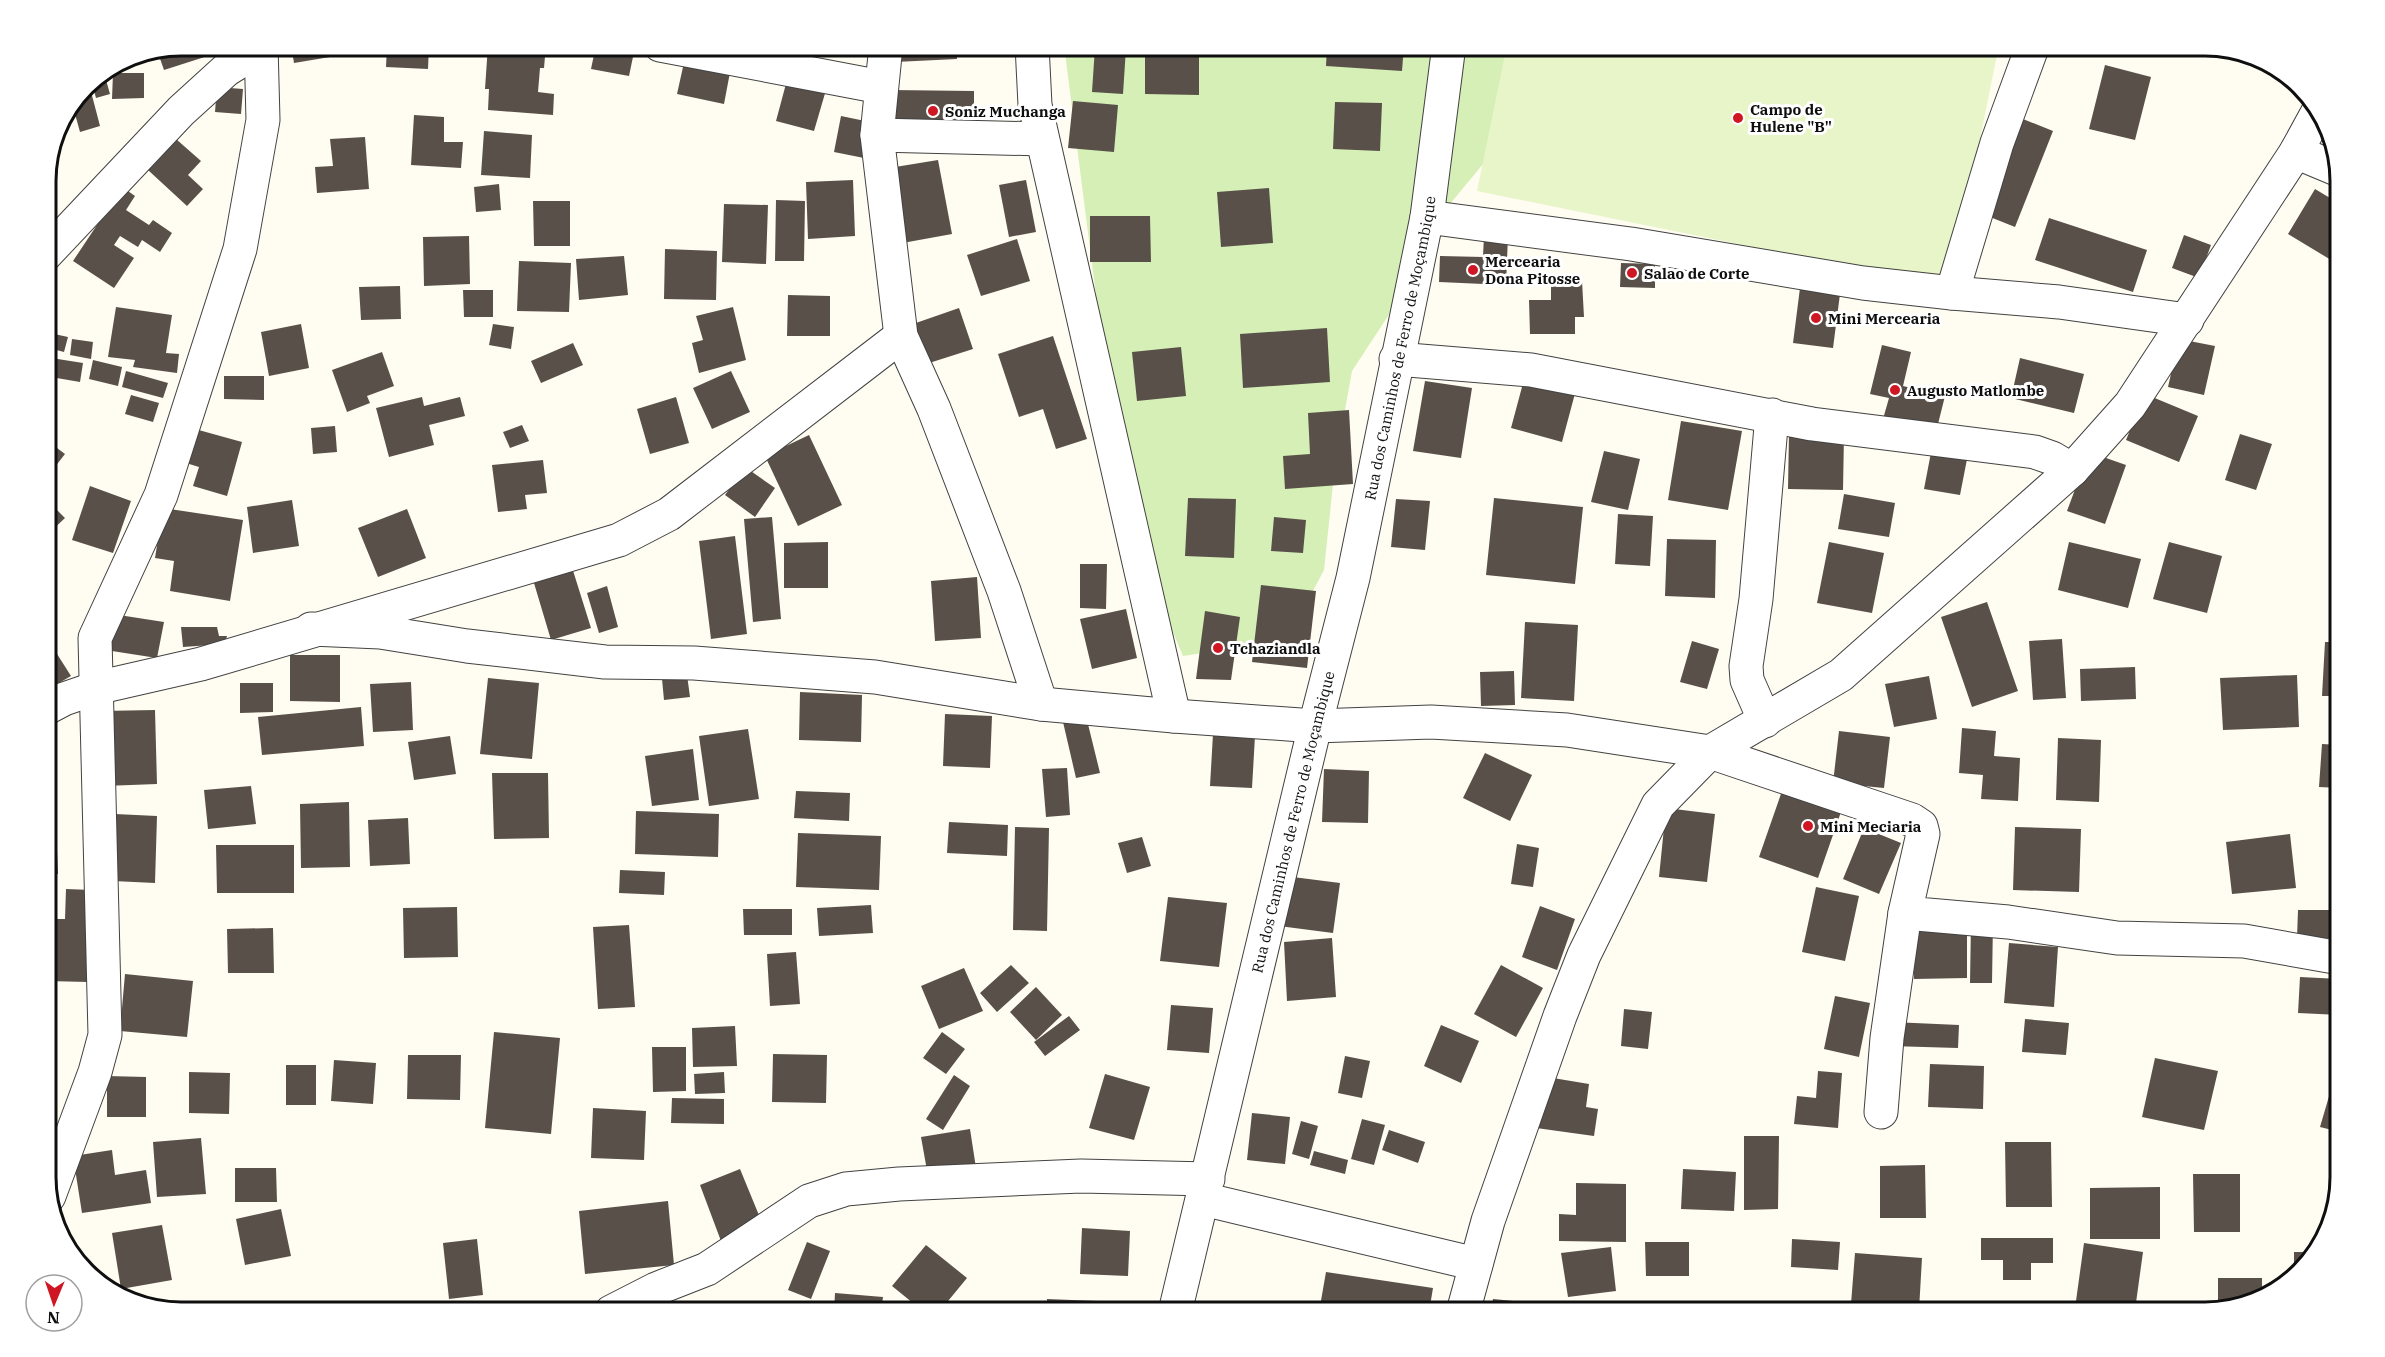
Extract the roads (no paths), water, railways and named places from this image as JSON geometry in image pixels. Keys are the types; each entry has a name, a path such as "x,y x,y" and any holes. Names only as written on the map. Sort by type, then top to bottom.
{"street":[{"path":"56,243 181,111 226,70 247,56"},
{"path":"56,1150 95,1072 105,1035 95,638 161,495 240,249 263,120 261,56"},
{"path":"718,56 881,87"},
{"path":"885,56 877,135 901,336 934,409 1004,591 1041,704"},
{"path":"1033,56 1035,105 1042,139 1174,717"},
{"name":"Rua dos Caminhos de Ferro de Moçambique","path":"1178,1301 1315,726 1353,578 1396,358 1427,217 1448,56"},
{"path":"1952,293 2004,122 2029,56"},
{"path":"1466,1301 1491,1210 1584,955 1658,805 1710,752 1841,675 2072,470 2130,405 2296,152 2314,120"},
{"path":"877,135 1042,139"},
{"path":"2296,152 2328,165"},
{"path":"1427,217 1631,244 1863,283 2059,302 2187,320"},
{"path":"56,704 96,688 201,664 619,540 669,514 901,336"},
{"path":"1396,358 1531,370 1717,407 1851,430 2035,452 2052,458 2072,470"},
{"path":"1764,721 1747,680 1746,666 1756,599 1772,416"},
{"path":"311,630 380,632 467,646 605,662 694,663 875,677 1041,704 1174,717 1315,726 1431,722 1556,729 1710,752 1912,820 1921,826 1923,834 1905,913 1887,1038 1881,1112"},
{"path":"1905,913 2008,922 2117,938 2244,941 2330,956"},
{"path":"633,1301 707,1269 809,1201 846,1188 1081,1176 1205,1189 1476,1264"}],"place":[{"name":"Soniz Muchanga","path":"933,111"},
{"name":"Campo de Hulene \"B\"","path":"1738,118"},
{"name":"Mercearia Dona Pitosse","path":"1473,270"},
{"name":"Salao de Corte","path":"1632,273"},
{"name":"Mini Mercearia","path":"1816,318"},
{"name":"Augusto Matlombe","path":"1895,390"},
{"name":"Tchaziandla","path":"1218,648"},
{"name":"Mini Meciaria","path":"1808,826"}]}
